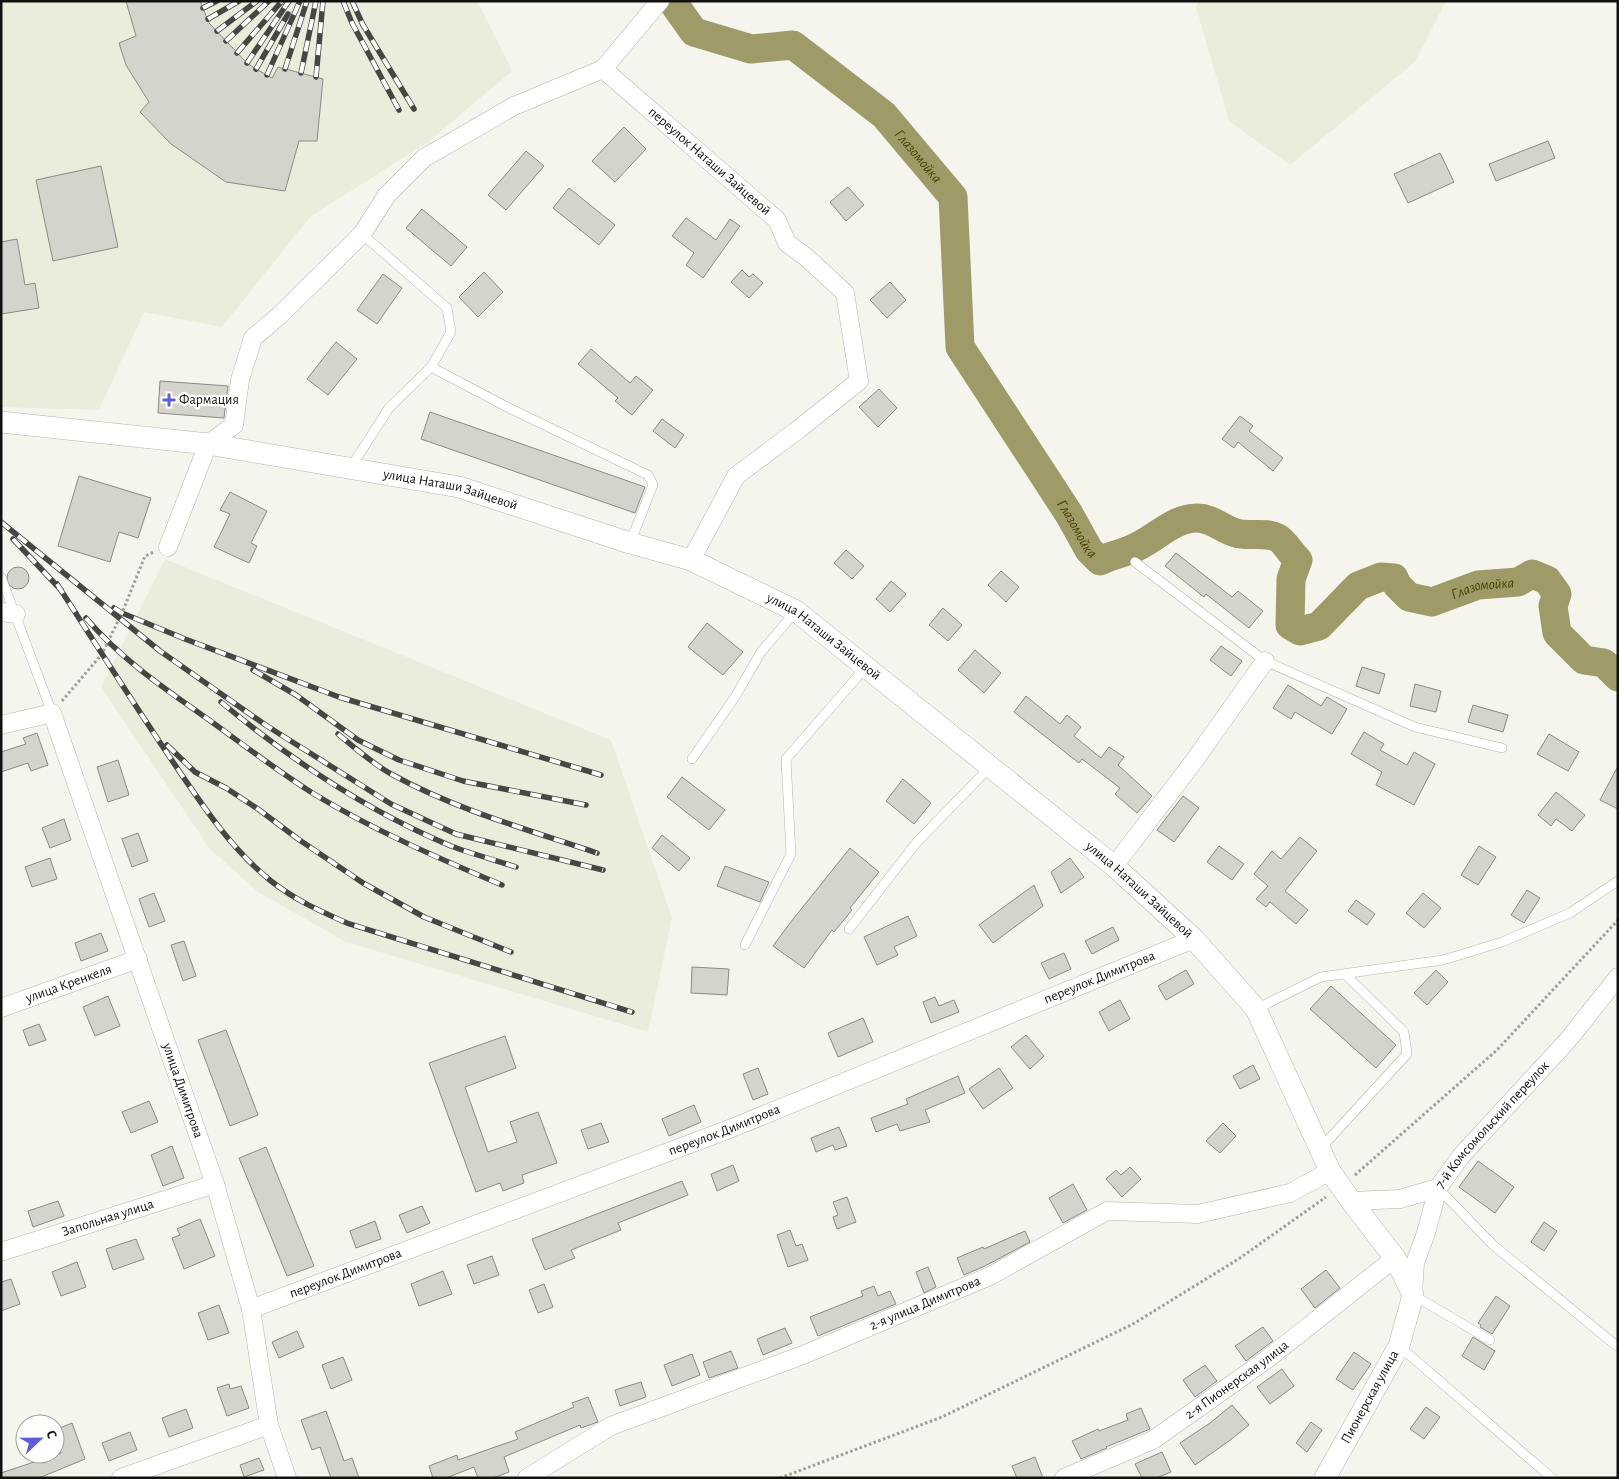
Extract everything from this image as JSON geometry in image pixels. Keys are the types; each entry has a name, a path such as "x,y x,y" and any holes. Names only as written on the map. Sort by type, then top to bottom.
{"street":[{"path":"168,547 208,444 234,425 240,380 253,338 280,315 362,234 387,195 424,158 514,106 603,69 660,1"},
{"name":"переулок Наташи Зайцевой","path":"603,69 777,220 787,243 806,257 845,293 859,380 799,429 736,476 691,560"},
{"name":"улица Наташи Зайцевой","path":"1,422 208,444 459,486 630,543 691,560 796,611 1114,866 1194,939 1256,1009 1320,1149 1341,1186 1394,1258"},
{"path":"1114,866 1194,761 1265,661"},
{"path":"1,725 52,713"},
{"name":"улица Димитрова","path":"52,713 215,1184 251,1309 269,1424 287,1478"},
{"name":"переулок Димитрова","path":"251,1309 726,1130 1194,939"},
{"name":"улица Кренкеля","path":"1,1008 138,958"},
{"name":"7-й Комсомольский переулок","path":"1413,1295 1415,1263 1426,1233 1438,1188 1461,1156 1568,1040 1618,977"},
{"name":"Запольная улица","path":"1,1252 215,1184"},
{"path":"1341,1186 1400,1199 1438,1188"},
{"name":"2-я улица Димитрова","path":"527,1478 611,1426 803,1355 990,1276 1107,1212 1198,1214 1290,1193 1341,1186"},
{"path":"1394,1258 1413,1295"},
{"name":"2-я Пионерская улица","path":"1064,1478 1153,1440 1266,1360 1394,1258"},
{"name":"Пионерская улица","path":"1325,1478 1399,1346 1413,1295"},
{"path":"121,1478 269,1424"}],"lane":[{"path":"350,468 389,408 431,367 452,332 447,308 362,234"},
{"path":"431,367 511,409 648,475 653,485 630,543"},
{"path":"1134,562 1265,661 1416,728 1502,748"},
{"path":"1,577 9,613 52,713"},
{"path":"692,759 735,697 760,652 796,611"},
{"path":"745,946 790,854 786,759 866,667"},
{"path":"849,929 917,842 990,766"},
{"path":"1256,1009 1320,977 1443,960 1502,942 1570,912 1618,881"},
{"path":"1320,1149 1407,1054 1404,1032 1346,974"},
{"path":"1438,1188 1493,1245 1618,1347"},
{"path":"1413,1295 1490,1340"},
{"path":"1399,1346 1552,1478"}],"path":[{"path":"52,713 102,654 122,613 145,556 168,547"},
{"path":"780,1478 942,1417 1133,1324 1240,1258 1341,1186 1498,1050 1618,920"}],"shaded area":[{"path":"1,1 477,1 512,71 428,142 310,217 222,327 144,312 99,410 1,407"},
{"path":"1199,1 1446,1 1415,62 1290,165 1229,121 1196,7"},
{"path":"165,559 611,740 672,918 648,1032 346,942 258,892 210,849 101,687"}],"building":[{"path":"126,1 200,1 209,23 247,63 256,69 272,78 278,67 323,79 317,141 299,141 285,191 226,182 171,144 140,112 149,102 126,65 119,43 136,36"},
{"path":"624,127 646,149 615,182 592,161"},
{"path":"1548,141 1555,158 1496,181 1489,164"},
{"path":"526,151 544,166 506,210 488,195"},
{"path":"1440,153 1454,182 1408,203 1394,174"},
{"path":"101,166 118,247 53,261 36,180"},
{"path":"848,187 864,205 846,221 830,202"},
{"path":"569,188 615,225 599,245 553,208"},
{"path":"422,209 467,247 451,266 406,228"},
{"path":"686,218 716,240 730,219 740,226 703,278 686,265 694,253 672,236"},
{"path":"17,239 25,285 35,283 39,308 1,314 1,242"},
{"path":"742,270 749,277 753,274 763,283 749,298 731,282"},
{"path":"484,272 503,292 478,317 459,297"},
{"path":"383,274 402,288 377,324 357,310"},
{"path":"890,282 906,300 887,318 870,300"},
{"path":"336,342 357,359 328,395 307,379"},
{"path":"591,349 630,383 636,376 653,390 632,415 615,401 618,398 578,364"},
{"path":"160,381 228,386 224,418 158,413"},
{"path":"879,389 897,408 878,427 859,407"},
{"path":"430,412 645,487 635,513 421,439"},
{"path":"1240,416 1253,426 1249,431 1283,458 1273,471 1238,442 1234,448 1222,439"},
{"path":"662,419 684,435 675,448 653,431"},
{"path":"79,476 151,498 138,538 119,532 110,562 58,546"},
{"path":"230,492 267,511 251,543 257,546 249,563 214,547 230,514 220,510"},
{"path":"846,550 864,566 852,579 834,563"},
{"path":"1176,553 1232,597 1238,591 1263,611 1249,628 1206,594 1204,597 1165,566"},
{"path":"18,567 26,570 29,578 26,586 18,589 10,586 7,578 10,570"},
{"path":"1001,571 1019,587 1006,602 988,585"},
{"path":"891,581 906,594 890,612 876,599"},
{"path":"943,608 962,625 948,641 929,625"},
{"path":"707,623 743,652 723,675 688,647"},
{"path":"1221,646 1242,661 1231,676 1210,660"},
{"path":"975,650 1001,673 984,693 958,670"},
{"path":"1362,667 1385,674 1379,694 1356,686"},
{"path":"1415,684 1441,691 1436,712 1410,706"},
{"path":"1288,685 1321,706 1327,697 1347,709 1332,734 1295,712 1291,719 1273,708"},
{"path":"1026,696 1060,724 1067,715 1081,727 1074,736 1101,758 1109,747 1124,757 1118,765 1152,796 1137,813 1115,794 1120,788 1082,759 1079,763 1014,712"},
{"path":"1473,705 1508,715 1503,732 1468,722"},
{"path":"1364,732 1384,744 1380,750 1407,765 1414,752 1435,764 1414,805 1376,785 1382,772 1351,754"},
{"path":"37,733 48,765 31,771 28,763 1,772 1,752 26,744 23,738"},
{"path":"1549,734 1579,752 1568,771 1537,754"},
{"path":"118,760 129,795 108,802 97,767"},
{"path":"1618,766 1618,809 1600,800"},
{"path":"682,777 725,810 709,830 667,797"},
{"path":"903,779 931,803 914,824 886,801"},
{"path":"1556,792 1585,815 1572,831 1556,819 1551,826 1538,815"},
{"path":"1183,796 1199,808 1174,842 1157,830"},
{"path":"64,819 71,840 50,848 42,828"},
{"path":"138,833 148,861 132,867 122,839"},
{"path":"662,835 690,858 679,871 652,848"},
{"path":"1300,837 1317,851 1285,891 1308,910 1296,924 1270,902 1266,907 1256,899 1268,886 1254,874 1272,851 1281,859"},
{"path":"1219,846 1244,864 1232,880 1207,862"},
{"path":"1479,846 1496,857 1478,885 1461,875"},
{"path":"850,848 879,872 850,908 852,910 834,932 832,930 804,968 773,946"},
{"path":"50,858 57,879 32,887 25,867"},
{"path":"1070,858 1084,877 1061,893 1051,872"},
{"path":"725,866 769,882 760,902 717,886"},
{"path":"1034,885 1043,906 993,943 979,925"},
{"path":"1527,890 1540,898 1524,923 1511,915"},
{"path":"154,893 165,921 149,927 139,899"},
{"path":"1423,893 1441,908 1424,928 1406,913"},
{"path":"1356,900 1375,914 1367,925 1348,911"},
{"path":"908,916 917,936 894,947 898,955 877,965 864,937"},
{"path":"1113,927 1119,940 1092,954 1085,941"},
{"path":"101,933 108,951 81,961 75,943"},
{"path":"184,941 196,976 183,981 171,945"},
{"path":"1064,953 1071,969 1049,979 1041,963"},
{"path":"692,967 729,969 727,995 691,993"},
{"path":"1186,970 1194,984 1166,1000 1158,986"},
{"path":"1436,970 1448,982 1427,1005 1414,993"},
{"path":"1331,986 1396,1045 1376,1068 1310,1009"},
{"path":"108,996 120,1026 95,1036 83,1007"},
{"path":"935,997 939,1006 954,1000 959,1012 931,1023 923,1002"},
{"path":"1120,1000 1130,1019 1109,1031 1099,1012"},
{"path":"863,1018 873,1042 838,1057 828,1033"},
{"path":"39,1024 46,1040 29,1046 23,1030"},
{"path":"226,1030 258,1115 230,1126 198,1040"},
{"path":"1026,1035 1044,1056 1030,1069 1011,1047"},
{"path":"505,1036 516,1068 465,1087 488,1152 517,1142 510,1122 538,1112 557,1163 522,1175 524,1183 503,1191 500,1183 476,1192 429,1063"},
{"path":"1253,1065 1260,1079 1240,1089 1233,1076"},
{"path":"758,1068 768,1094 753,1100 743,1074"},
{"path":"999,1068 1013,1088 983,1109 969,1089"},
{"path":"958,1076 965,1093 925,1110 930,1122 900,1131 897,1124 876,1132 871,1118 908,1104 906,1099"},
{"path":"149,1101 158,1122 131,1133 122,1112"},
{"path":"694,1105 701,1122 669,1136 662,1119"},
{"path":"601,1123 609,1142 588,1149 581,1130"},
{"path":"1223,1123 1236,1136 1220,1153 1206,1141"},
{"path":"839,1127 847,1146 835,1150 833,1145 816,1152 811,1138"},
{"path":"172,1146 184,1178 163,1186 151,1155"},
{"path":"266,1147 314,1266 287,1276 239,1158"},
{"path":"1478,1161 1514,1187 1495,1213 1459,1187"},
{"path":"733,1165 739,1181 717,1191 711,1174"},
{"path":"1130,1167 1141,1179 1122,1197 1106,1179 1116,1170 1121,1175"},
{"path":"682,1181 688,1195 618,1223 621,1230 571,1250 575,1258 545,1270 532,1239"},
{"path":"1073,1184 1087,1210 1063,1223 1049,1198"},
{"path":"847,1197 856,1222 837,1229 833,1217 838,1215 833,1202"},
{"path":"58,1201 64,1216 33,1227 28,1211"},
{"path":"422,1206 430,1223 407,1233 399,1215"},
{"path":"200,1219 215,1256 184,1269 172,1238 180,1235 177,1229"},
{"path":"375,1221 381,1239 356,1248 350,1231"},
{"path":"1544,1222 1557,1231 1544,1251 1531,1242"},
{"path":"790,1230 796,1246 802,1244 808,1260 788,1267 777,1235"},
{"path":"1025,1231 1030,1242 964,1275 957,1258 983,1247 984,1249"},
{"path":"136,1239 144,1259 113,1270 106,1249"},
{"path":"492,1256 499,1275 474,1284 467,1265"},
{"path":"77,1262 86,1287 61,1296 52,1272"},
{"path":"928,1267 936,1287 924,1293 916,1272"},
{"path":"1326,1270 1340,1288 1315,1308 1301,1289"},
{"path":"443,1271 452,1294 419,1306 411,1284"},
{"path":"11,1279 20,1304 1,1311 1,1282"},
{"path":"544,1284 553,1307 538,1313 529,1290"},
{"path":"874,1286 878,1296 890,1291 896,1304 818,1336 810,1317 863,1296 861,1291"},
{"path":"1496,1296 1510,1306 1492,1334 1480,1327 1481,1325 1478,1323"},
{"path":"219,1305 229,1333 208,1340 198,1313"},
{"path":"1263,1327 1273,1341 1246,1361 1235,1346"},
{"path":"785,1328 792,1343 763,1355 757,1339"},
{"path":"297,1331 304,1347 279,1358 272,1342"},
{"path":"1473,1337 1495,1351 1484,1370 1462,1356"},
{"path":"731,1351 738,1368 709,1378 703,1362"},
{"path":"1354,1352 1371,1364 1353,1390 1336,1379"},
{"path":"692,1354 700,1375 672,1386 664,1365"},
{"path":"343,1357 352,1380 331,1389 322,1365"},
{"path":"1205,1365 1217,1381 1195,1397 1183,1380"},
{"path":"1282,1369 1294,1386 1270,1404 1257,1387"},
{"path":"641,1382 646,1397 620,1406 615,1390"},
{"path":"229,1384 230,1389 241,1386 249,1408 227,1416 217,1388"},
{"path":"588,1397 598,1422 581,1428 580,1425 504,1457 509,1472 493,1478 478,1478 474,1467 446,1478 433,1478 429,1466 457,1455 458,1460 518,1439 515,1432 574,1407 572,1403"},
{"path":"1232,1405 1249,1425 1195,1465 1180,1443 1210,1423"},
{"path":"1426,1407 1440,1417 1424,1439 1410,1429"},
{"path":"1141,1408 1150,1429 1081,1459 1072,1441 1098,1429 1099,1431 1128,1420 1126,1414"},
{"path":"186,1409 193,1428 169,1437 162,1418"},
{"path":"326,1411 344,1461 352,1458 359,1478 331,1478 320,1447 312,1450 301,1420"},
{"path":"1311,1422 1322,1430 1307,1452 1296,1443"},
{"path":"72,1423 85,1459 39,1478 1,1478 1,1473 28,1464 65,1464 65,1426"},
{"path":"130,1432 137,1450 109,1461 102,1443"},
{"path":"1162,1452 1171,1472 1156,1478 1142,1478 1135,1464"},
{"path":"1035,1457 1043,1478 1017,1478 1012,1466"},
{"path":"259,1458 264,1470 244,1477 240,1465"}],"waterway":[{"name":"Глазомойка","path":"672,1 694,32 751,49 793,45 884,115 953,197 960,347 1069,514 1089,550 1100,561 1128,551 1172,525 1188,519 1202,518 1241,534 1273,536 1281,540 1298,560 1291,579 1290,625 1300,631 1319,626 1358,586 1381,577 1394,578 1397,585 1409,597 1432,602 1478,585 1518,582 1532,574 1547,580 1557,594 1553,606 1557,633 1584,660 1604,663 1618,677"}],"railway":[{"path":"203,8 217,1"},
{"path":"208,19 239,1"},
{"path":"217,31 257,1"},
{"path":"226,41 269,1"},
{"path":"237,53 282,1"},
{"path":"247,63 289,1"},
{"path":"267,75 300,1"},
{"path":"285,69 307,1"},
{"path":"301,73 316,1"},
{"path":"316,77 323,1"},
{"path":"343,1 352,23 399,110"},
{"path":"352,1 363,25 414,109"},
{"path":"256,69 288,14"},
{"path":"1,522 160,651 267,726 391,804 456,834 603,870"},
{"path":"13,539 61,590"},
{"path":"57,584 205,808 242,854 280,888 308,905 347,923 632,1012"},
{"path":"114,608 185,639 339,697 601,775"},
{"path":"86,618 99,633 142,671 272,766 314,794 430,854 502,885"},
{"path":"253,670 296,695 358,740 399,760 463,781 586,805"},
{"path":"221,702 302,764 389,817 451,846 516,867"},
{"path":"338,734 365,756 393,775 442,799 597,853"},
{"path":"167,745 195,772 226,788 258,809 363,883 424,917 511,952"}],"place":[{"name":"Фармация","path":"169,400"}]}
